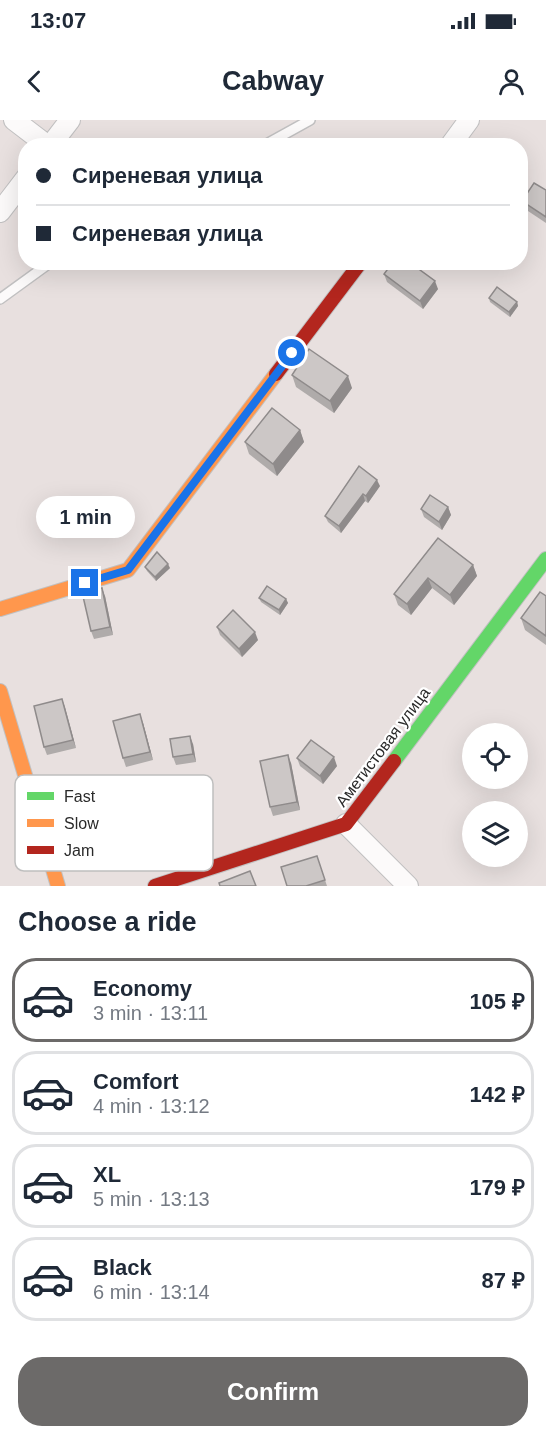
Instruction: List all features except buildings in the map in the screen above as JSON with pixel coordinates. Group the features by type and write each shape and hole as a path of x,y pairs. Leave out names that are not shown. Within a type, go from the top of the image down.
{"street":[{"path":"14,120 38,138"},
{"path":"55,138 70,120"},
{"path":"456,138 469,120"},
{"path":"0,212 18,188"},
{"path":"0,609 128,570 355,270"},
{"name":"Аметистовая улица","path":"213,867 346,824 546,560"},
{"path":"0,691 25,775"},
{"path":"346,824 408,886"},
{"path":"54,871 58,886"},
{"name":"Аметистовая улица","path":"155,886 201,871"}],"lane":[{"path":"277,138 310,120"},
{"path":"0,299 40,270"}],"traffic: fast":[{"path":"394,761 546,559"}],"traffic: slow":[{"path":"0,609 128,570 276,374"},
{"path":"0,691 25,775"},
{"path":"54,871 58,886"}],"traffic: jam":[{"path":"276,374 355,270"},
{"path":"213,867 346,824 394,761"},
{"path":"155,886 201,871"}],"route":[{"path":"85,583 128,570 292,353"}]}
